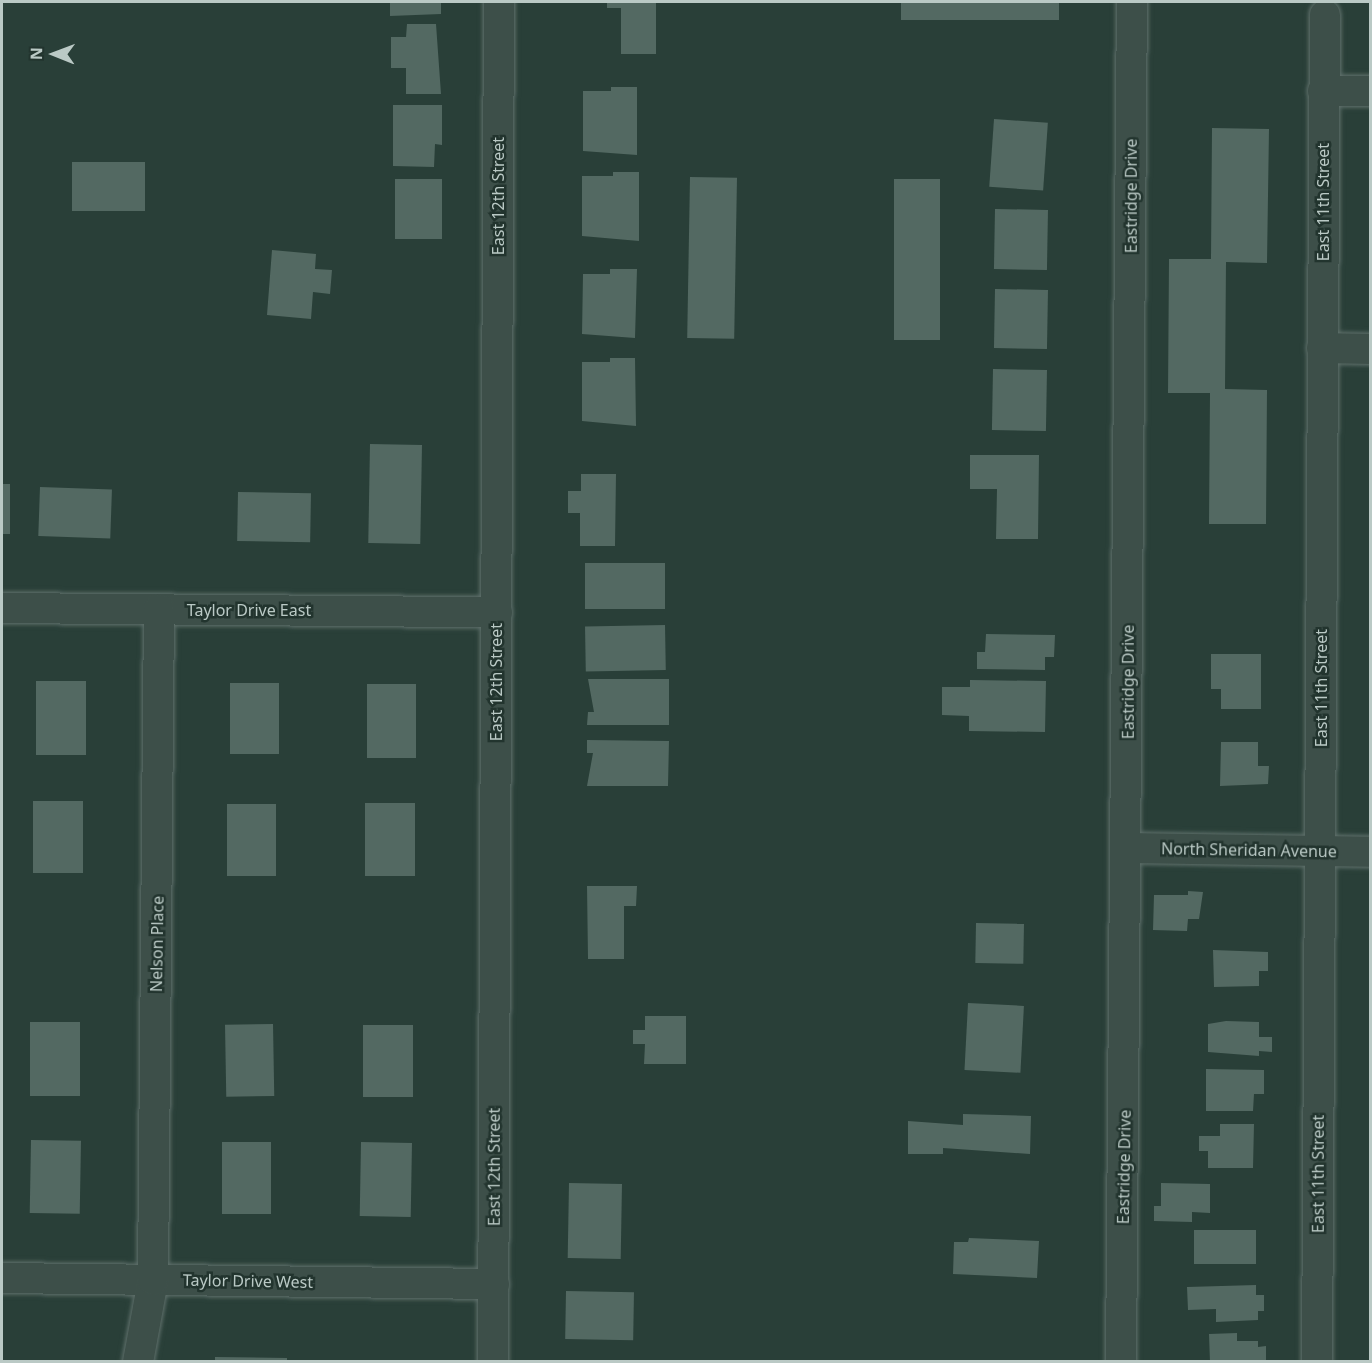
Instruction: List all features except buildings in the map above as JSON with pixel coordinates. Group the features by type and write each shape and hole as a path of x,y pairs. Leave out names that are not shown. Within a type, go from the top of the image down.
{"street":[{"name":"East 12th Street","path":"493,1362 499,2"},
{"name":"Eastridge Drive","path":"1122,1362 1132,2"},
{"name":"East 11th Street","path":"1317,1362 1325,15"},
{"path":"1323,91 1371,91"},
{"path":"1322,348 1371,349"},
{"name":"Taylor Drive East","path":"2,608 497,612"},
{"name":"Nelson Place","path":"138,1362 153,1280 159,609"},
{"name":"North Sheridan Avenue","path":"1127,848 1371,852"},
{"name":"Taylor Drive West","path":"2,1278 494,1284"}]}
